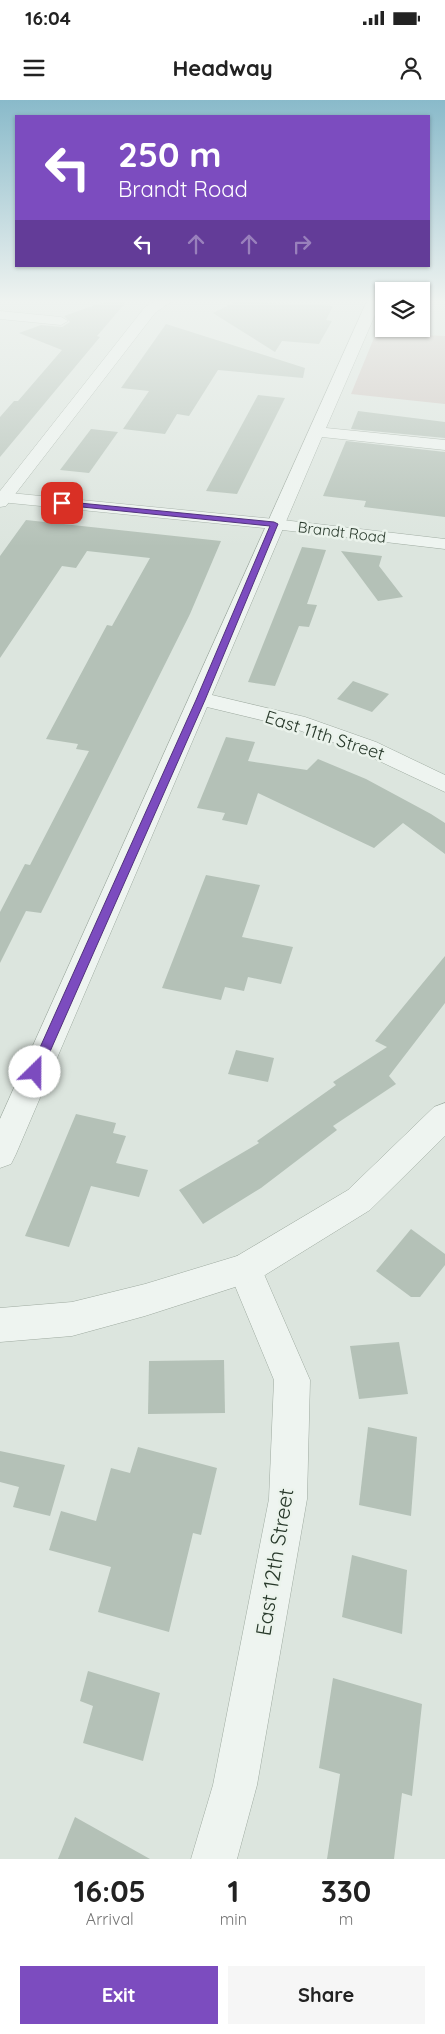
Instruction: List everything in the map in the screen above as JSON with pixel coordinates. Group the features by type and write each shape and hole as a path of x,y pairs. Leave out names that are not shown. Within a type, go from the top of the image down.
{"street":[{"path":"1,498 92,383"},
{"path":"0,1154 200,700 274,524 338,383"},
{"path":"317,432 445,445"},
{"name":"Brandt Road","path":"1,498 274,524 445,544"},
{"name":"East 11th Street","path":"200,700 297,722 368,746 445,784"},
{"path":"0,1325 72,1319 145,1300 245,1269 359,1200 445,1116"},
{"name":"East 12th Street","path":"214,1859 235,1785 288,1499 292,1380 245,1269"}],"shaded area":[{"path":"355,383 445,383 445,404 351,394"}],"building":[{"path":"33,383 62,383 0,457 0,417 14,401 18,401"},
{"path":"124,383 210,383 189,416 177,414 165,434 123,429 149,391 121,388"},
{"path":"258,395 285,398 237,494 206,491"},
{"path":"358,411 445,422 445,438 351,429"},
{"path":"91,429 118,432 89,473 60,470"},
{"path":"346,441 445,452 445,517 364,507 366,501 323,496"},
{"path":"26,520 221,541 190,614 41,913 26,911 0,963 0,912 25,864 30,865 89,751 76,749 78,744 46,739 107,625 112,626 150,558 87,551 76,568 62,566 0,658 0,556"},
{"path":"302,547 326,550 307,604 317,605 309,627 299,626 275,686 248,682"},
{"path":"341,551 382,556 379,566 403,597 378,601"},
{"path":"353,681 389,694 372,712 337,699"},
{"path":"226,737 255,742 248,761 307,770 318,759 366,779 445,823 445,854 403,823 374,848 258,793 247,825 222,820 225,813 197,808"},
{"path":"206,875 260,885 242,937 293,947 281,984 248,977 244,991 225,987 221,1000 162,988"},
{"path":"445,956 445,1003 389,1076 396,1084 333,1126 337,1130 261,1188 203,1224 179,1190 259,1143 257,1141 336,1085 333,1082 387,1047 375,1041"},
{"path":"236,1050 274,1058 268,1082 228,1074"},
{"path":"76,1114 116,1123 113,1133 126,1136 116,1163 148,1170 139,1197 91,1186 69,1247 25,1236"},
{"path":"411,1229 445,1254 445,1265 420,1297 411,1297 376,1271"},
{"path":"399,1342 408,1394 359,1399 350,1346"},
{"path":"224,1360 225,1413 148,1414 149,1361"},
{"path":"368,1427 417,1437 411,1516 359,1505"},
{"path":"138,1447 217,1468 201,1535 193,1533 169,1632 98,1612 111,1567 49,1550 61,1511 96,1521 111,1468 130,1473"},
{"path":"0,1451 65,1465 50,1516 13,1507 19,1487 0,1482"},
{"path":"352,1555 407,1570 402,1634 342,1617"},
{"path":"88,1671 160,1693 143,1761 83,1743 93,1706 80,1701"},
{"path":"333,1678 422,1704 412,1796 402,1793 394,1859 327,1859 340,1774 319,1768"},
{"path":"75,1817 150,1859 58,1859"}],"route":[{"path":"35,1072 200,700 274,524 62,503"}]}
